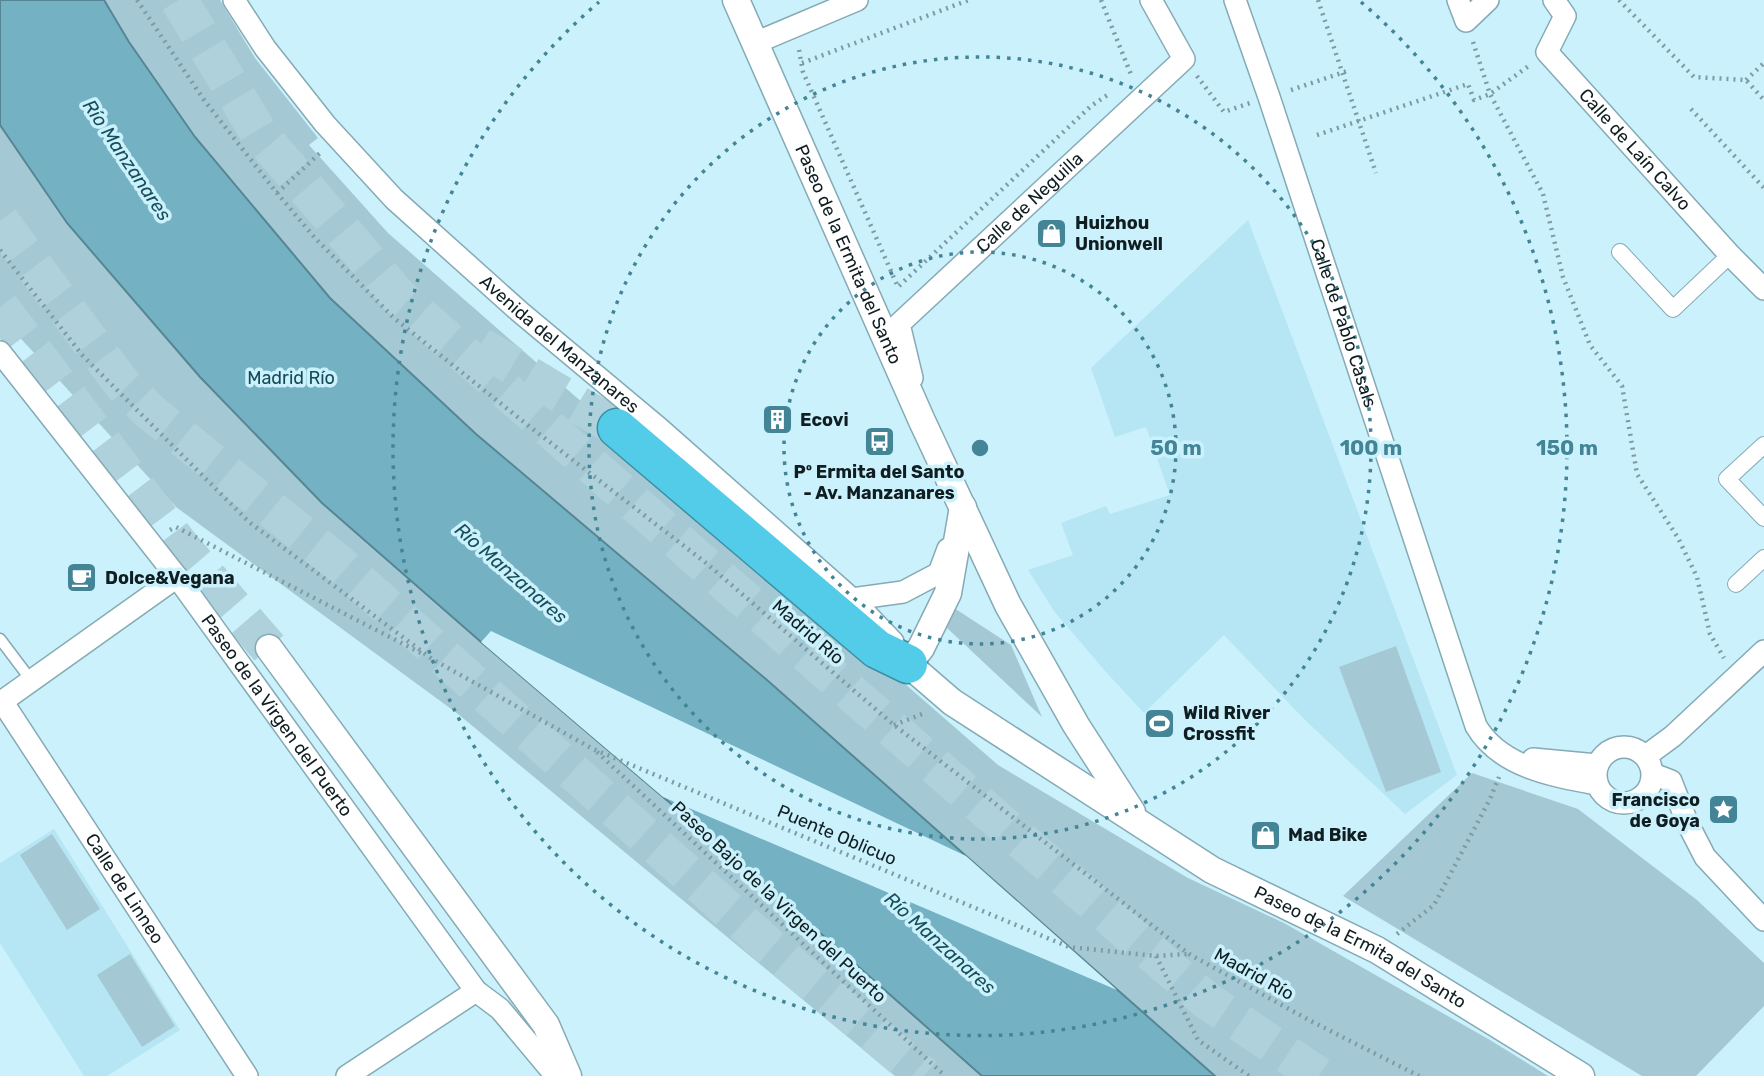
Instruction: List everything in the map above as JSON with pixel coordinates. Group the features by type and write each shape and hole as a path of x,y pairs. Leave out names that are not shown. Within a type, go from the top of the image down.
{"highway":[{"path":"617,428 877,649 908,664"}],"street":[{"name":"Avenida del Manzanares","path":"234,0 265,48 325,124 394,199 520,312 660,429 852,599 888,635 908,664"},
{"name":"Paseo de la Ermita del Santo","path":"736,0 922,421 1008,605 1076,725 1138,820"},
{"path":"755,43 857,0"},
{"path":"1151,0 1185,59"},
{"name":"Calle de Pablo Casals","path":"1235,0 1476,726 1485,741 1526,767 1570,779 1597,774"},
{"path":"1458,0 1466,21 1488,0"},
{"path":"1547,52 1565,16 1554,0"},
{"name":"Calle de Laín Calvo","path":"1547,52 1730,255 1762,283"},
{"name":"Calle de Neguilla","path":"922,421 899,324 1185,59"},
{"path":"1620,252 1673,309 1730,255"},
{"name":"Paseo de la Virgen del Puerto","path":"0,352 177,577 476,991 500,1009 556,1076"},
{"path":"1764,445 1727,479 1764,518"},
{"path":"852,599 903,592 939,573 963,507"},
{"path":"908,664 921,648 948,593 963,507"},
{"path":"1736,584 1764,558"},
{"path":"1,702 177,577"},
{"name":"Paseo de la Virgen del Puerto","path":"269,648 546,1026 568,1076"},
{"path":"1764,651 1673,736 1649,765 1648,791 1633,802 1625,804 1607,798 1597,774 1602,756 1619,747 1639,750 1649,765 1671,781 1686,822 1705,857 1764,920"},
{"name":"Paseo de la Ermita del Santo","path":"908,664 952,702 1212,870 1377,950 1581,1076"},
{"name":"Calle de Linneo","path":"1,702 247,1076"},
{"path":"347,1076 476,991"}],"lane":[{"path":"0,639 32,680"}],"path":[{"name":"Madrid Río","path":"136,0 204,100 277,193 315,239 394,318 706,562 894,725 1189,954 1419,1076"},
{"path":"803,63 969,0"},
{"path":"1101,0 1133,79"},
{"path":"1318,0 1376,173"},
{"path":"1619,0 1694,77 1746,80 1764,100"},
{"path":"1466,21 1490,94 1544,194 1563,277 1590,345 1622,386 1637,474 1678,538 1697,577 1710,634 1735,678"},
{"path":"790,28 803,63 803,72 898,287 1090,106 1112,92"},
{"path":"1317,135 1468,84 1474,100 1490,94 1547,52"},
{"path":"1185,59 1224,112 1245,105"},
{"path":"1746,80 1764,63"},
{"path":"1300,87 1350,70"},
{"path":"1691,109 1764,188"},
{"path":"277,193 323,150"},
{"path":"0,250 83,356 249,522 432,659"},
{"path":"146,540 176,527 432,659 593,749"},
{"name":"Puente Oblicuo","path":"593,749 1069,947 1156,956 1189,954"},
{"name":"Paseo Bajo de la Virgen del Puerto","path":"593,749 945,1076"},
{"path":"1377,950 1434,905 1490,799"},
{"path":"1156,956 1199,1040 1250,1076"}],"shaded area":[{"path":"1248,220 1457,775 1405,814 1304,719 1224,635 1144,713 1054,611 1028,570 1073,555 1061,523 1106,506 1110,514 1170,495 1146,427 1115,437 1091,368"},
{"path":"54,829 180,1030 107,1076 84,1076 0,943 0,863"}],"green space":[{"name":"Madrid Río","path":"0,0 220,0 255,58 318,138 309,145 388,233 998,765 1188,878 1284,923 1548,1076 895,1076 458,714 176,507 0,316"},
{"path":"954,608 1011,645 1042,717 947,628"},
{"path":"1396,646 1441,772 1386,792 1339,667"},
{"path":"1472,773 1578,809 1697,900 1764,963 1764,1006 1696,1076 1642,1076 1343,896"},
{"path":"52,834 100,909 67,930 20,855"},
{"path":"130,954 175,1026 142,1047 97,975"}],"water":[{"name":"Río Manzanares","path":"0,0 104,0 129,42 195,137 330,298 476,434 767,680 1215,1076 982,1076 750,871 322,503 200,377 67,223 0,125"}],"pier":[{"path":"491,631 966,856 1117,990 663,797 481,642"}],"tunnel":[{"path":"179,0 258,132 399,297 1206,1000 1319,1076"},
{"path":"0,221 123,385 149,411 337,562 770,947 924,1076"},
{"path":"0,307 179,544 269,648"},
{"path":"480,346 617,428"}],"place":[{"name":"Huizhou Unionwell","path":"1052,233"},
{"name":"Ecovi","path":"777,420"},
{"name":"Pº Ermita del Santo - Av. Manzanares","path":"879,442"},
{"name":"Dolce&Vegana","path":"82,578"},
{"name":"Wild River Crossfit","path":"1160,723"},
{"name":"Francisco de Goya","path":"1723,810"},
{"name":"Mad Bike","path":"1265,835"}]}
